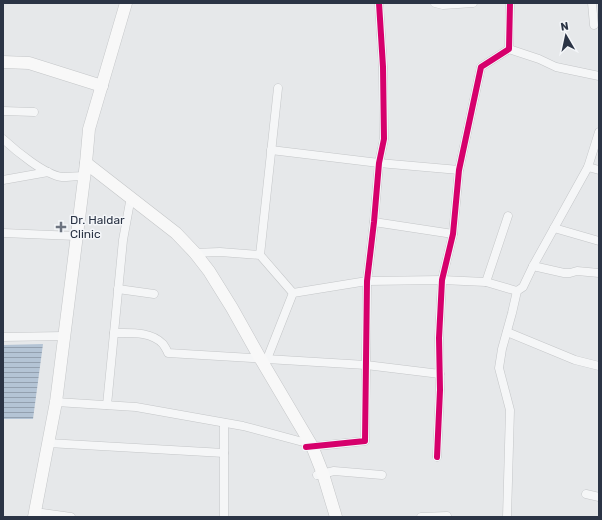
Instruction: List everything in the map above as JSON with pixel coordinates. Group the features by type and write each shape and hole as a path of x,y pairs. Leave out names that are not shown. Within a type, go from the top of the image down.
{"street":[{"path":"71,517 35,515 56,402 89,129 126,3"},
{"path":"56,402 136,407 244,426 307,445 365,441 367,280 379,163 384,140 383,67 379,3"},
{"path":"436,3 443,5 473,3"},
{"path":"509,49 510,3"},
{"path":"592,3 594,25"},
{"path":"509,49 539,59 556,67 599,76"},
{"path":"437,457 440,390 439,338 442,280 454,234 459,170 481,67 509,49"},
{"path":"3,62 29,63 102,86"},
{"path":"278,88 260,254 293,293"},
{"path":"3,111 34,112"},
{"path":"507,517 510,410 498,368 502,349 517,292 523,287 533,266 588,167 599,132"},
{"path":"3,138 20,154 37,166 61,177 85,169"},
{"path":"271,150 379,163 459,170"},
{"path":"588,167 599,170"},
{"path":"85,169 130,202 192,253 220,252 260,254"},
{"path":"85,169 176,233 192,253 260,358 307,445 336,517"},
{"path":"3,180 48,172"},
{"path":"107,405 123,240 130,202"},
{"path":"486,282 508,216"},
{"path":"374,222 454,234"},
{"path":"554,228 599,241"},
{"path":"3,233 76,236"},
{"path":"533,266 564,273 577,271 599,273"},
{"path":"293,293 367,280 442,280 486,282 517,292"},
{"path":"118,289 154,294"},
{"path":"260,358 293,293"},
{"path":"507,332 575,360 599,366"},
{"path":"114,333 131,333 148,336 163,344 168,353 366,365 440,374"},
{"path":"3,337 64,336"},
{"path":"224,423 224,517"},
{"path":"48,443 224,453"},
{"path":"320,475 334,472 382,475"},
{"path":"320,475 329,517"},
{"path":"586,494 599,497"},
{"path":"421,517 447,516"}],"water":[{"path":"43,344 33,419 3,419 3,345"}],"cycle path":[{"path":"306,447 365,441 367,281 379,163 384,139 383,67 379,3"},
{"path":"437,457 440,390 439,338 442,280 453,234 459,170 481,67 509,49 510,3"}],"place":[{"name":"Dr. Haldar Clinic","path":"61,227"}]}
